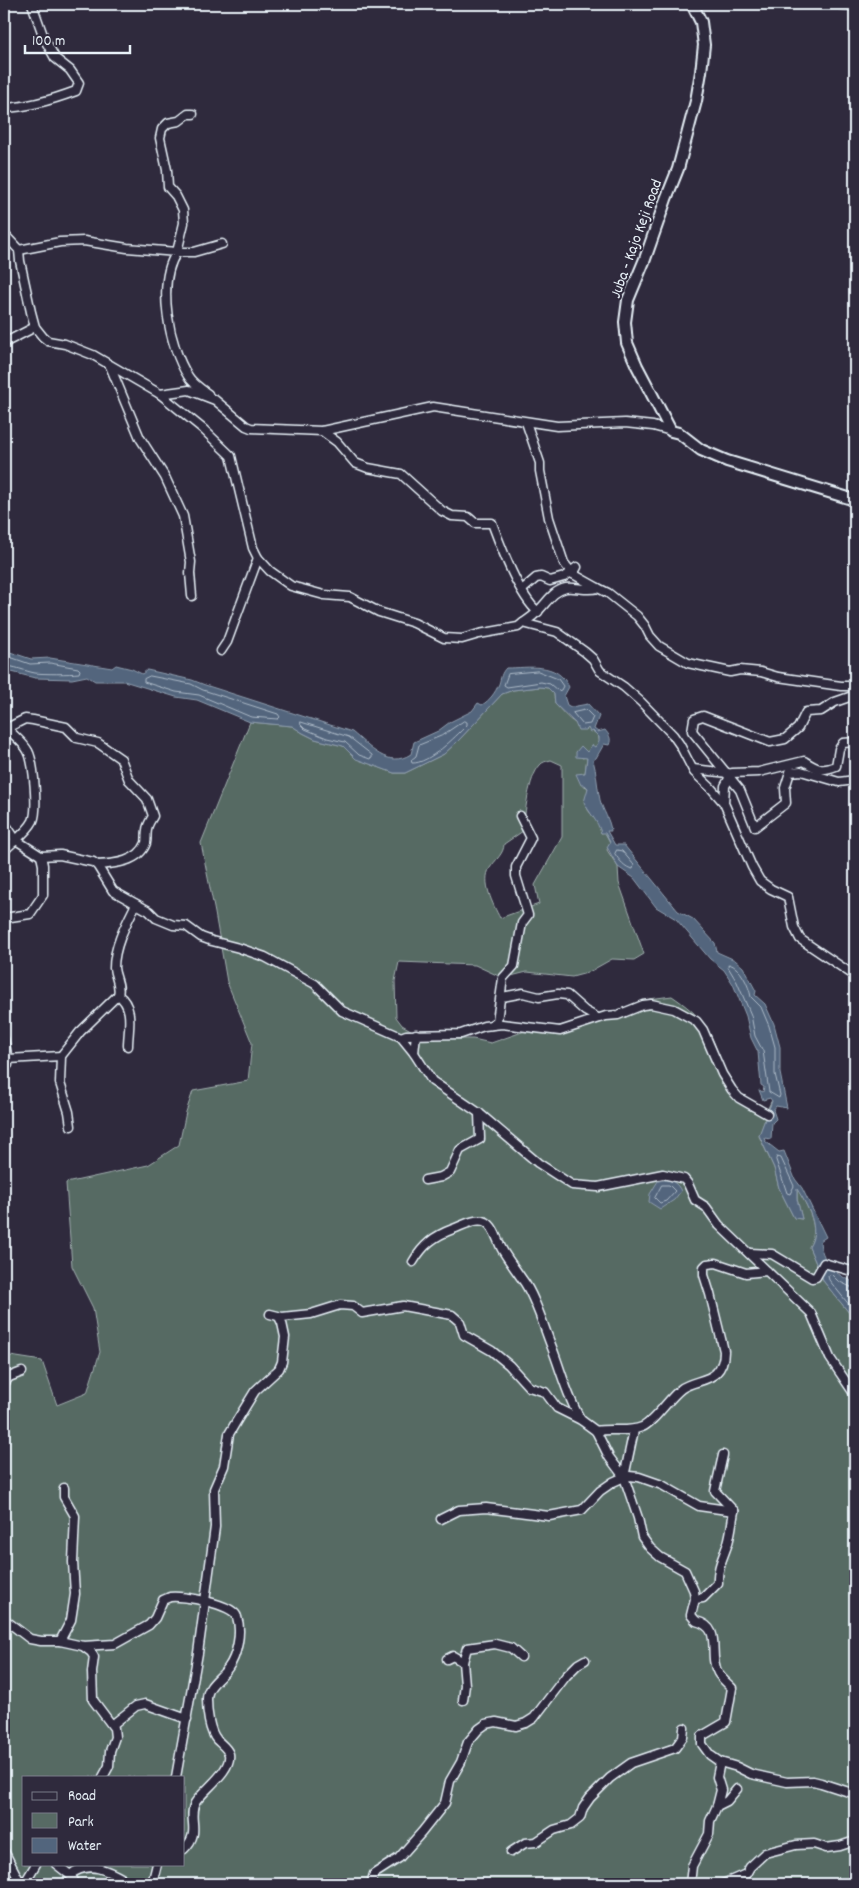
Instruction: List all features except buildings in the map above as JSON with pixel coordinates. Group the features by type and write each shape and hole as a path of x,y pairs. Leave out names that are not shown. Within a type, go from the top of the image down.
{"main road":[{"name":"Juba - Kajo Keji Road","path":"671,431 636,366 627,343 625,322 628,300 678,169 696,101 702,72 704,46 701,22 692,4"},
{"path":"671,431 679,433 701,450 727,461 855,500"}],"street":[{"path":"4,108 40,103 76,91 78,87 79,83 70,70 55,58 44,38 32,4"},
{"path":"832,4 855,6"},
{"path":"193,114 188,114 179,121 168,123 162,129 160,138 167,170 168,187 176,196 183,210 184,223 166,284 166,305 171,332 188,377 246,426 251,428 322,431 433,407 557,426 625,423 653,426 671,431"},
{"path":"4,234 19,250 27,296 35,327 48,341 65,344 93,355 160,394 203,429 231,456 253,548 258,558 275,575 291,586 324,595 350,597 387,615 414,622 444,638 462,639 479,634 518,628 538,612 553,593 565,588 580,587 593,590 598,588"},
{"path":"19,250 60,242 84,241 127,248 194,252 222,244"},
{"path":"4,343 35,327"},
{"path":"110,366 140,438 165,476 182,516 191,562 192,596"},
{"path":"160,394 189,390 215,400"},
{"path":"526,422 540,463 549,518 564,563 573,574 608,592 637,616 659,646 688,662 706,668 717,668 730,672 740,670 760,672 778,677 841,686 855,686"},
{"path":"322,431 337,442 355,463 368,468 401,474 442,512 452,516 468,517 475,523 492,524 503,553 522,590 538,612"},
{"path":"221,651 227,642 258,558"},
{"path":"522,590 536,578 542,577 550,581 564,577 577,567 573,574"},
{"path":"524,622 557,632 585,652 594,659 600,671 624,687 673,735 694,772 724,803 760,881 788,897 794,928 800,939 855,976"},
{"path":"855,695 835,702 821,711 806,712 798,728 785,739 770,742 703,716 694,719 692,731 740,790 755,826 774,810 786,803 785,788 790,772 801,771 840,782 855,780"},
{"path":"4,851 34,819 36,793 28,751 5,728 25,719 66,727 77,738 98,743 121,759 129,780 148,799 153,816 147,828 146,842 140,852 132,858 117,864 98,865"},
{"path":"693,769 732,773 760,772 804,761 815,768 825,770 836,766 839,749 843,743 855,742"},
{"path":"724,803 725,786 732,773"},
{"path":"491,1025 497,1021 504,978 514,966 522,923 528,915 516,876 516,867 531,838 520,816"},
{"path":"4,826 8,828 16,840 41,856 66,856 93,862 98,865 113,891 149,911 156,918 173,925 186,926 202,937 265,958 315,984 342,1011 401,1037 432,1081 479,1113 538,1163 572,1185 598,1187 664,1174 680,1177 688,1184 694,1200 706,1207 718,1225 749,1252 811,1313 830,1358 855,1396"},
{"path":"4,918 30,914 43,895 43,864 41,856"},
{"path":"71,1126 69,1112 60,1083 61,1056 80,1032 118,996 120,988 114,968 116,951 122,933 136,904"},
{"path":"502,997 523,993 539,997 558,994 567,995 585,1011 596,1017"},
{"path":"118,996 123,999 130,1018 128,1046"},
{"path":"401,1037 416,1034 461,1034 484,1026 502,1024 560,1031 606,1016 618,1015 643,1004 650,1004 674,1010 688,1016 699,1024 722,1074 736,1094 767,1114"},
{"path":"414,1053 416,1034"},
{"path":"4,1039 8,1059 61,1056"},
{"path":"425,1180 441,1177 450,1172 460,1150 480,1139 479,1113"},
{"path":"413,1262 428,1241 444,1233 480,1220 490,1226 504,1253 516,1272 523,1279 532,1298 552,1347 566,1390 581,1420"},
{"path":"749,1252 772,1254 812,1278 816,1277 824,1263 855,1272"},
{"path":"596,1432 605,1429 621,1432 645,1426 681,1388 714,1375 722,1364 724,1351 704,1276 704,1267 707,1264 716,1263 746,1273 767,1271"},
{"path":"279,1318 311,1314 340,1305 353,1306 362,1313 403,1306 452,1315 460,1322 464,1335 498,1356 529,1387 546,1392 557,1408 581,1420 596,1432 608,1457 624,1477 642,1536 650,1548 660,1557 685,1571 692,1585 695,1599 691,1615 696,1621 705,1623 710,1629 718,1673 732,1688 726,1722 711,1730 702,1739 702,1744 710,1755 720,1762 751,1774 787,1782 821,1782 855,1794"},
{"path":"176,1776 206,1601 215,1527 214,1489 224,1466 229,1434 255,1391 278,1369 282,1362 285,1337 282,1322 275,1314 270,1314"},
{"path":"4,1384 9,1377 22,1372"},
{"path":"624,1477 634,1430"},
{"path":"723,1455 715,1491 734,1511"},
{"path":"441,1519 460,1510 486,1508 549,1516 582,1510 600,1492 624,1477 639,1477 662,1485 699,1506 734,1511"},
{"path":"60,1641 71,1620 75,1594 73,1562 75,1516 64,1497 64,1488"},
{"path":"695,1599 703,1598 718,1583 720,1560 728,1542 734,1511"},
{"path":"4,1620 30,1639 60,1641 82,1646 115,1644 143,1629 155,1618 163,1600 171,1597 206,1601 229,1608 238,1617 238,1636 234,1657 228,1669 216,1680 209,1690 207,1698 211,1727 216,1739 228,1752 229,1760 226,1768 195,1804 193,1814 194,1829 190,1844 185,1849"},
{"path":"463,1700 465,1685 463,1662 467,1648 495,1644 511,1648 521,1657"},
{"path":"82,1646 91,1652 94,1658 92,1700 112,1725 114,1737 107,1775"},
{"path":"447,1660 453,1656 463,1662"},
{"path":"371,1884 374,1874 398,1858 445,1803 450,1781 461,1762 468,1742 479,1729 486,1724 496,1722 516,1726 534,1718 566,1676 585,1660"},
{"path":"112,1725 136,1706 144,1704 187,1719"},
{"path":"511,1852 525,1843 536,1842 554,1830 576,1822 590,1798 610,1778 631,1763 675,1748 683,1736 684,1728"},
{"path":"690,1884 692,1866 709,1834 710,1821 717,1806 721,1790 717,1777 720,1762"},
{"path":"717,1806 727,1801 737,1789"},
{"path":"723,1884 746,1874 757,1859 765,1853 796,1845 814,1844 826,1848 855,1841"},
{"path":"4,1851 22,1884 35,1866"},
{"path":"59,1866 70,1875 76,1884"},
{"path":"152,1884 156,1866"},
{"path":"70,1875 78,1867 96,1867 113,1873 132,1884"}],"green space":[{"path":"548,688 554,694 555,704 567,717 597,734 600,742 582,758 587,757 585,773 582,773 583,785 588,788 588,810 599,824 601,833 605,832 610,842 607,850 618,867 619,883 644,954 634,960 612,959 587,973 572,977 527,972 503,978 475,965 399,962 395,981 396,1017 402,1025 416,1033 451,1036 456,1039 473,1039 491,1043 525,1031 577,1023 634,1008 649,999 672,996 699,1018 706,1027 711,1035 730,1084 736,1092 766,1112 772,1100 759,1136 774,1168 779,1188 794,1218 802,1219 797,1199 797,1188 805,1202 814,1232 809,1247 824,1282 855,1320 855,1884 4,1884 4,1355 42,1361 57,1405 87,1393 100,1352 93,1308 72,1266 66,1183 148,1165 179,1145 186,1112 193,1091 248,1081 252,1043 227,982 201,843 250,722 292,726 315,739 343,746 357,759 394,773 405,773 444,754 502,694 513,690","holes":["551,760 562,765 562,837 535,885 539,904 500,918 487,886 490,868 501,854 504,844 523,831 528,796 536,771 541,764"]}],"water":[{"path":"4,650 31,659 50,658 112,668 116,665 142,674 147,670 192,680 352,732 373,750 387,758 395,759 411,754 414,742 438,731 450,722 472,711 478,703 482,705 490,699 506,668 533,667 557,673 569,687 564,696 567,705 571,707 588,704 599,716 594,729 598,732 605,730 610,737 609,745 604,744 593,760 600,800 611,831 607,831 615,845 624,845 678,911 693,919 715,943 717,952 735,960 743,967 756,991 755,995 765,1004 774,1024 780,1047 780,1073 787,1108 776,1106 773,1110 776,1119 772,1123 771,1139 764,1138 765,1141 779,1152 784,1151 795,1179 802,1188 826,1237 820,1241 823,1254 829,1265 844,1278 850,1280 855,1287 855,1320 824,1282 809,1247 814,1233 809,1210 797,1189 797,1199 802,1219 794,1218 779,1188 774,1168 759,1135 772,1101 770,1098 763,1100 759,1090 763,1092 764,1087 761,1085 758,1052 751,1038 746,1016 733,984 724,970 710,959 676,919 656,907 634,878 618,867 607,847 610,842 605,833 601,833 584,802 588,788 585,785 581,785 576,774 585,773 587,758 576,757 576,752 581,746 587,752 592,745 595,747 599,742 599,737 593,731 590,732 588,728 586,730 578,730 575,723 555,704 554,694 548,688 513,690 502,694 444,754 405,773 394,773 356,759 343,746 315,739 292,726 250,722 197,700 176,697 124,681 95,681 87,676 72,679 35,678 4,670"},
{"path":"658,1181 674,1182 681,1191 674,1200 660,1209 649,1202 650,1194"}]}
